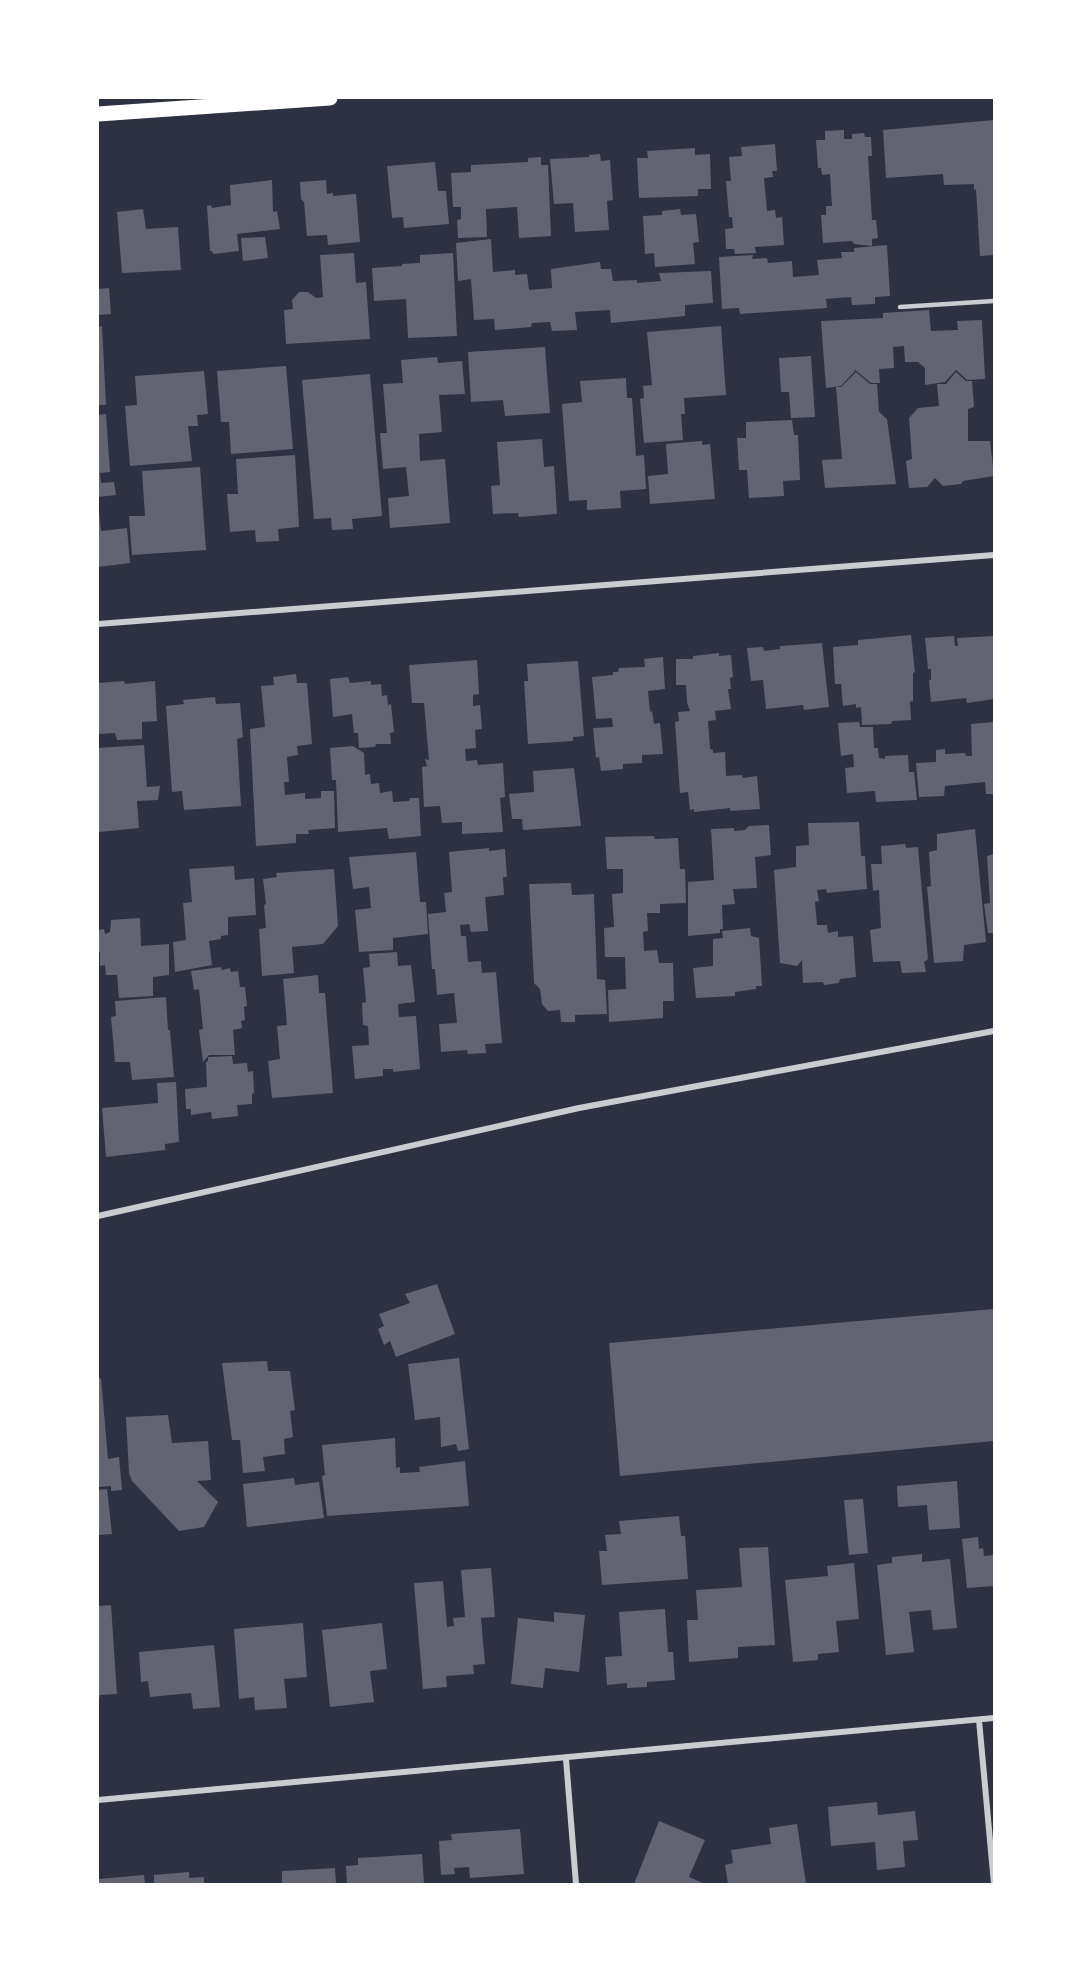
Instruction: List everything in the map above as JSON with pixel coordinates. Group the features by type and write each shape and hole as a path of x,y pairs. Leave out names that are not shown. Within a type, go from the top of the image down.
{"main road":[{"path":"98,114 330,98"}],"street":[{"path":"98,624 994,555"},
{"path":"98,1216 579,1108 994,1031"},
{"path":"98,1800 566,1759 994,1718"},
{"path":"979,1720 994,1884"},
{"path":"566,1759 576,1884"}],"lane":[{"path":"900,308 994,301"}],"building":[{"path":"994,120 994,255 980,256 974,184 944,185 943,174 886,178 883,130"},
{"path":"844,130 844,139 852,139 852,134 864,133 865,137 871,137 872,156 868,156 872,220 876,220 878,238 872,239 872,246 854,244 852,241 823,243 821,215 826,215 826,206 832,206 830,174 822,175 821,168 818,168 816,140 825,140 825,131"},
{"path":"775,144 777,171 772,171 773,177 764,178 767,211 775,210 776,218 782,217 784,245 755,247 756,253 735,254 734,249 726,249 725,229 733,228 732,217 729,217 726,181 731,181 729,157 742,156 741,147"},
{"path":"695,148 695,155 710,154 711,189 698,189 698,196 639,198 637,158 648,158 647,151"},
{"path":"600,154 601,161 610,160 613,200 607,201 609,230 575,232 573,203 554,204 550,159 589,157 589,155"},
{"path":"541,157 541,165 548,165 551,236 519,238 517,207 486,209 487,237 458,238 457,220 461,219 461,207 453,207 451,173 471,172 471,165 528,162 528,158"},
{"path":"435,162 438,191 446,191 449,224 404,228 403,217 392,218 387,166"},
{"path":"272,180 273,212 277,211 280,229 237,234 239,251 213,254 210,251 207,206 211,205 212,208 231,205 230,185"},
{"path":"326,180 327,194 333,193 333,196 356,194 360,242 328,245 327,235 307,236 300,182"},
{"path":"143,209 146,229 178,227 181,270 122,273 117,212"},
{"path":"680,209 681,215 696,214 699,242 693,243 695,264 655,267 654,253 645,254 643,216 662,215 662,211"},
{"path":"265,237 268,258 243,261 241,238"},
{"path":"491,239 493,272 515,270 515,275 527,274 529,290 552,288 551,269 600,262 601,269 611,269 613,281 637,280 637,283 661,281 659,273 711,271 713,303 685,305 685,316 611,323 610,310 575,312 577,330 552,331 550,322 532,323 531,327 495,330 494,319 474,320 471,279 458,281 456,243"},
{"path":"887,245 890,296 875,297 875,304 852,305 851,297 826,299 827,308 740,314 739,308 722,309 719,257 753,255 752,259 767,258 768,263 792,261 793,277 819,275 817,260 842,258 841,252 854,252 854,248"},
{"path":"354,253 356,283 366,282 370,339 286,344 284,310 293,309 292,300 299,292 308,292 316,298 323,297 320,255"},
{"path":"453,253 457,336 408,338 406,299 374,301 372,268 420,263 420,255"},
{"path":"109,288 111,314 98,315 98,289"},
{"path":"929,310 931,331 958,330 957,321 982,320 985,379 967,380 956,370 945,382 925,385 925,368 918,362 905,362 904,346 893,347 894,368 879,369 880,383 871,383 854,369 855,371 841,386 826,388 821,321 883,318 883,313"},
{"path":"102,326 106,405 98,405 98,327"},
{"path":"721,326 726,395 684,398 685,414 681,414 683,440 644,443 640,399 644,398 643,386 652,385 647,332"},
{"path":"545,347 550,413 505,416 503,400 471,402 468,352"},
{"path":"811,356 815,417 791,418 789,392 781,392 779,358"},
{"path":"437,357 438,363 462,361 465,394 439,395 442,432 419,434 420,461 445,459 450,523 390,528 388,498 409,496 406,467 383,469 380,433 387,433 383,384 403,383 401,360"},
{"path":"286,366 293,449 231,454 229,422 221,422 217,371"},
{"path":"204,371 208,414 197,415 198,426 188,426 192,461 130,466 125,406 137,405 135,376"},
{"path":"856,372 870,384 877,384 879,412 887,419 896,484 825,488 822,460 842,459 836,387 841,387"},
{"path":"956,372 966,381 972,381 974,407 968,409 968,441 990,441 994,476 943,486 935,478 927,487 909,488 906,461 912,459 909,418 918,408 939,406 937,384 946,384"},
{"path":"370,374 382,516 352,519 353,529 332,530 331,518 314,519 302,380"},
{"path":"626,378 627,398 632,398 636,456 644,455 646,489 620,491 621,508 587,510 587,500 569,501 562,404 582,402 580,381"},
{"path":"106,414 110,472 100,473 101,483 114,482 116,495 98,497 98,415"},
{"path":"792,420 794,435 798,435 800,480 783,481 784,496 749,498 747,470 739,470 737,438 746,438 746,422"},
{"path":"542,439 544,467 554,466 557,514 519,517 518,513 493,514 491,486 500,485 497,442"},
{"path":"702,441 702,445 710,444 715,499 650,504 648,476 668,474 666,444"},
{"path":"295,455 299,527 278,529 279,541 256,542 255,530 230,532 227,494 238,494 236,459"},
{"path":"200,467 206,550 132,555 129,516 145,516 142,471"},
{"path":"98,512 101,531 127,528 130,563 98,567"},
{"path":"911,635 915,672 913,673 913,701 910,702 911,720 892,721 891,724 862,725 861,707 856,708 856,704 843,706 841,684 835,684 833,647 858,645 858,640"},
{"path":"954,636 955,646 958,646 957,638 994,636 994,699 967,703 966,698 931,702 929,680 931,680 931,669 928,669 925,638"},
{"path":"822,643 829,707 804,710 803,705 766,709 763,680 751,681 747,648 763,647 764,651 780,649 780,646"},
{"path":"719,653 719,656 731,655 733,677 730,678 731,689 728,689 731,709 715,711 716,720 708,721 710,749 713,753 725,752 726,776 742,775 743,778 757,776 760,809 730,811 730,808 694,812 694,809 690,810 688,792 680,793 675,722 679,721 678,712 690,711 686,685 676,685 676,659 693,659 693,656"},
{"path":"663,657 665,689 648,691 654,724 660,723 663,754 642,755 642,763 623,764 623,769 601,771 599,757 596,758 593,728 613,727 612,718 596,719 592,677 613,675 613,672 618,672 619,668 645,667 644,659"},
{"path":"477,660 479,694 473,695 473,706 480,705 482,729 475,730 476,748 465,749 466,761 477,760 478,765 503,763 505,797 500,798 503,832 462,834 462,822 442,823 440,806 424,807 422,767 427,766 425,759 429,760 424,703 412,703 409,665"},
{"path":"578,661 584,736 573,737 573,741 528,744 524,681 528,681 527,664"},
{"path":"296,674 297,683 307,683 312,744 297,746 298,755 287,757 289,782 284,782 285,795 305,793 305,799 321,798 321,791 334,791 335,828 308,830 309,834 296,834 296,843 256,846 250,729 265,727 261,686 274,685 273,677"},
{"path":"348,677 350,683 371,681 371,685 381,684 382,696 387,695 388,705 391,704 394,732 390,733 391,744 376,744 375,747 359,748 358,733 354,733 352,714 333,717 330,679"},
{"path":"124,681 125,684 155,681 157,721 142,722 142,739 117,740 115,733 98,734 98,683"},
{"path":"215,697 216,704 240,703 243,737 237,739 241,806 184,810 182,791 172,792 166,706 184,704 183,700"},
{"path":"859,722 860,727 873,727 874,748 878,748 879,758 908,755 909,772 914,772 917,800 876,802 875,791 847,793 845,768 854,767 853,754 841,756 838,723"},
{"path":"994,722 994,794 986,794 985,782 945,786 944,796 919,797 916,763 936,762 936,750 945,749 945,754 965,753 966,756 972,756 971,724"},
{"path":"144,745 147,787 160,786 158,800 137,801 139,828 99,832 98,748"},
{"path":"353,746 364,753 365,775 370,774 371,784 379,783 380,793 392,791 393,802 419,798 421,836 389,839 387,828 338,832 336,780 332,780 330,748"},
{"path":"574,768 581,826 523,830 522,819 512,819 509,794 534,792 533,771"},
{"path":"859,822 861,856 865,856 867,889 827,893 826,889 817,890 819,901 815,902 817,925 827,925 828,933 838,931 838,937 853,936 856,977 840,979 839,983 824,985 823,982 803,983 802,960 797,966 780,963 774,870 796,867 796,846 809,845 808,823"},
{"path":"769,825 771,855 755,857 757,888 733,889 735,904 722,905 723,929 720,929 720,933 688,936 688,882 714,880 711,829 734,828 734,831 745,830 749,826"},
{"path":"975,829 986,942 964,945 963,961 934,963 927,887 931,886 929,852 937,850 937,834"},
{"path":"654,836 655,839 678,838 680,869 685,869 686,903 660,904 660,913 647,913 648,931 643,932 644,951 657,950 659,963 673,963 674,1001 663,1001 663,1018 609,1022 608,990 626,989 625,957 605,957 604,928 614,927 612,894 623,893 623,869 607,869 605,837"},
{"path":"905,844 906,848 918,847 928,959 924,962 926,972 902,973 900,961 873,962 870,930 881,928 879,890 873,891 871,864 882,864 881,846"},
{"path":"489,848 489,851 505,849 507,877 503,877 504,895 485,897 488,931 471,932 469,924 460,925 461,936 466,936 468,962 481,961 482,973 496,972 502,1043 485,1044 486,1053 468,1054 467,1050 441,1052 439,1024 457,1023 454,993 437,995 435,969 432,969 428,914 446,912 444,893 452,892 449,852"},
{"path":"416,852 420,902 426,902 428,934 393,938 393,950 359,952 355,910 371,908 369,887 353,889 349,857"},
{"path":"994,854 994,933 988,933 984,904 990,903 987,856"},
{"path":"234,866 235,880 254,878 256,915 228,917 228,935 209,941 212,965 175,972 173,942 186,940 183,903 192,902 189,869"},
{"path":"334,869 338,926 323,944 292,947 294,973 262,976 259,929 266,928 263,879 277,877 276,873"},
{"path":"571,883 572,895 594,894 597,979 605,980 607,1014 575,1015 575,1022 561,1022 560,1010 548,1011 542,1004 540,989 534,983 529,884"},
{"path":"140,918 141,946 169,944 169,975 153,977 153,996 119,998 117,975 106,975 105,965 100,966 98,930 104,929 105,934 110,932 111,920"},
{"path":"750,928 751,936 759,938 762,986 735,992 735,996 696,998 693,968 713,966 713,939 723,938 722,931"},
{"path":"397,952 398,966 411,965 415,1002 398,1004 399,1017 416,1016 420,1069 393,1072 393,1069 383,1069 383,1076 355,1079 352,1046 369,1045 368,1026 363,1025 362,1003 366,1002 363,968 370,967 369,954"},
{"path":"221,967 222,970 230,968 231,972 238,971 240,987 245,987 247,1006 244,1007 245,1020 241,1021 242,1028 233,1030 235,1055 209,1055 203,1062 199,1030 203,1029 199,989 194,990 191,971"},
{"path":"318,975 319,993 325,993 333,1093 272,1098 268,1061 280,1059 277,1026 287,1025 283,979"},
{"path":"166,997 174,1077 132,1080 130,1062 115,1062 111,1017 116,1016 115,1001"},
{"path":"232,1056 233,1064 247,1063 248,1072 253,1071 252,1104 237,1105 238,1116 212,1119 211,1112 191,1115 191,1109 186,1109 185,1089 207,1087 206,1062 208,1057"},
{"path":"176,1082 179,1142 165,1144 165,1150 106,1157 102,1108 158,1103 157,1083"},
{"path":"437,1284 455,1334 396,1357 390,1341 384,1345 378,1329 384,1326 379,1314 410,1303 405,1294"},
{"path":"994,1309 994,1441 620,1476 609,1343"},
{"path":"459,1358 469,1449 458,1451 456,1444 441,1447 440,1417 415,1420 408,1364"},
{"path":"267,1361 268,1371 290,1371 295,1410 290,1411 293,1437 284,1439 285,1454 263,1457 265,1471 243,1473 240,1440 232,1440 222,1363"},
{"path":"101,1378 108,1459 119,1457 122,1490 111,1491 111,1486 98,1487 98,1379"},
{"path":"168,1415 172,1443 208,1441 211,1480 197,1481 218,1502 204,1527 179,1531 132,1481 129,1473 126,1417"},
{"path":"395,1438 396,1468 400,1467 400,1473 420,1472 419,1467 465,1461 469,1506 327,1516 322,1476 325,1475 322,1445"},
{"path":"294,1478 295,1485 319,1482 324,1518 247,1527 243,1484"},
{"path":"957,1481 960,1528 929,1530 927,1505 898,1507 897,1486"},
{"path":"107,1489 112,1534 98,1535 98,1490"},
{"path":"863,1499 868,1553 849,1555 844,1500"},
{"path":"679,1516 681,1536 685,1536 688,1579 602,1585 599,1551 607,1551 605,1535 621,1534 619,1521"},
{"path":"978,1537 979,1549 983,1548 984,1556 994,1555 994,1586 967,1588 962,1539"},
{"path":"768,1547 775,1645 738,1647 738,1658 689,1662 687,1620 698,1620 696,1590 742,1587 739,1548"},
{"path":"922,1554 922,1562 950,1559 957,1628 933,1630 931,1610 909,1612 914,1652 886,1655 877,1565 892,1563 892,1557"},
{"path":"854,1563 859,1619 836,1621 839,1652 818,1654 818,1660 793,1662 785,1580 828,1576 827,1566"},
{"path":"491,1568 495,1617 481,1618 485,1664 473,1665 474,1674 446,1676 447,1687 423,1689 414,1583 443,1581 447,1627 454,1626 453,1618 465,1617 461,1570"},
{"path":"111,1605 117,1694 100,1695 98,1702 98,1606"},
{"path":"665,1609 668,1652 673,1652 675,1680 647,1682 647,1687 627,1688 627,1683 607,1685 605,1657 622,1656 619,1612"},
{"path":"554,1612 585,1615 579,1672 545,1668 543,1688 511,1684 518,1618 554,1622"},
{"path":"303,1623 307,1677 284,1679 287,1708 255,1710 254,1697 239,1699 234,1629"},
{"path":"382,1623 387,1669 370,1671 374,1702 330,1707 322,1630"},
{"path":"214,1645 220,1707 193,1709 191,1693 150,1697 148,1681 141,1682 139,1652"},
{"path":"877,1802 878,1815 915,1811 918,1840 903,1841 905,1867 877,1870 875,1842 831,1846 828,1807"},
{"path":"659,1821 705,1840 689,1877 702,1884 634,1884"},
{"path":"797,1824 806,1884 728,1884 725,1865 733,1863 731,1850 771,1844 769,1828"},
{"path":"520,1829 524,1874 470,1878 469,1867 454,1868 455,1874 441,1875 439,1841 452,1840 451,1834"},
{"path":"422,1854 424,1884 347,1884 346,1866 358,1865 358,1858"},
{"path":"335,1868 336,1884 282,1884 282,1871"},
{"path":"189,1872 189,1878 204,1877 204,1884 154,1884 154,1875"},
{"path":"144,1875 145,1884 98,1884 98,1879"}]}
